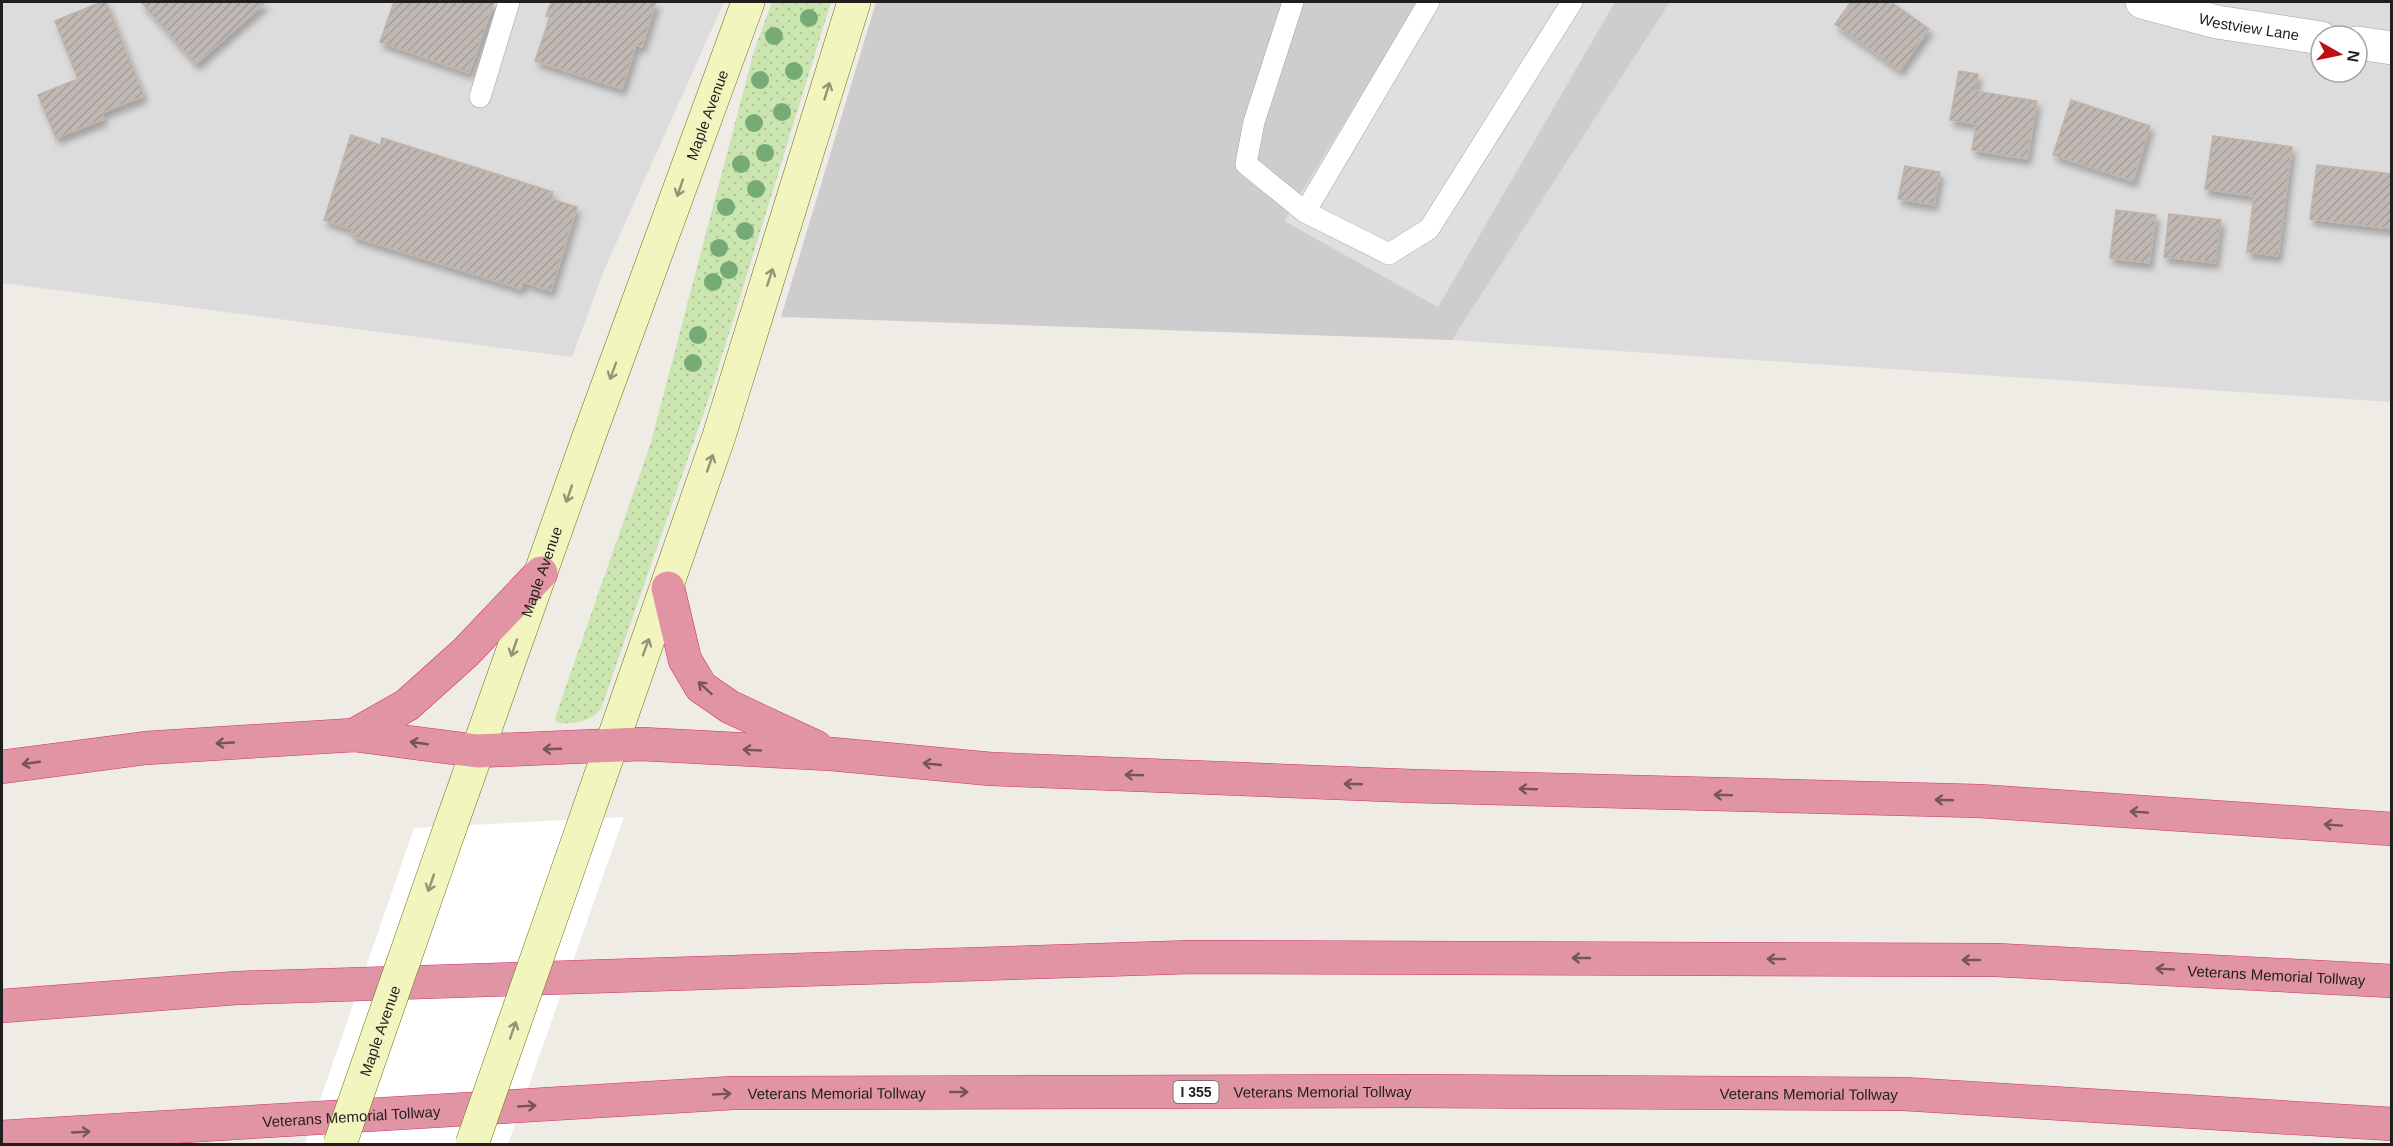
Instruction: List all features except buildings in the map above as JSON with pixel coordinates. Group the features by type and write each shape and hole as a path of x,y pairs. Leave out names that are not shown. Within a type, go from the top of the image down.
{"highway":[{"path":"354,735 407,705 466,652 541,573"},
{"path":"668,588 685,660 701,687 729,707 831,754"},
{"path":"2,767 146,748 354,735 477,751 641,744 831,754 991,769 1412,786 1979,801 2391,829"},
{"name":"Veterans Memorial Tollway","path":"2,1006 237,988 1192,957 1996,960 2391,981"},
{"name":"Veterans Memorial Tollway","path":"2,1137 745,1093 1422,1091 1904,1094 2391,1124"}],"main road":[{"name":"Maple Avenue","path":"340,1144 477,751 748,2"},
{"path":"472,1144 723,425 854,2"}],"street":[{"name":"Westview Lane","path":"2142,2 2217,22 2309,36"},
{"path":"2369,45 2391,48"}],"lane":[{"path":"480,97 509,2"},
{"path":"1293,2 1254,122 1246,164 1305,212 1389,254 1429,229 1572,2"},
{"path":"1305,212 1429,2"}],"shaded area":[{"path":"2,2 724,2 605,268 572,357 2,283"},
{"path":"876,2 1670,2 1452,340 781,317"},
{"path":"1418,2 1615,2 1438,307 1284,221"},
{"path":"1670,2 2391,2 2391,402 1452,340"}],"green space":[{"path":"772,2 831,2 710,395 602,706 589,719 557,723 555,718 651,442 754,51"}],"pier":[{"path":"624,817 508,1144 305,1144 414,828"}]}
